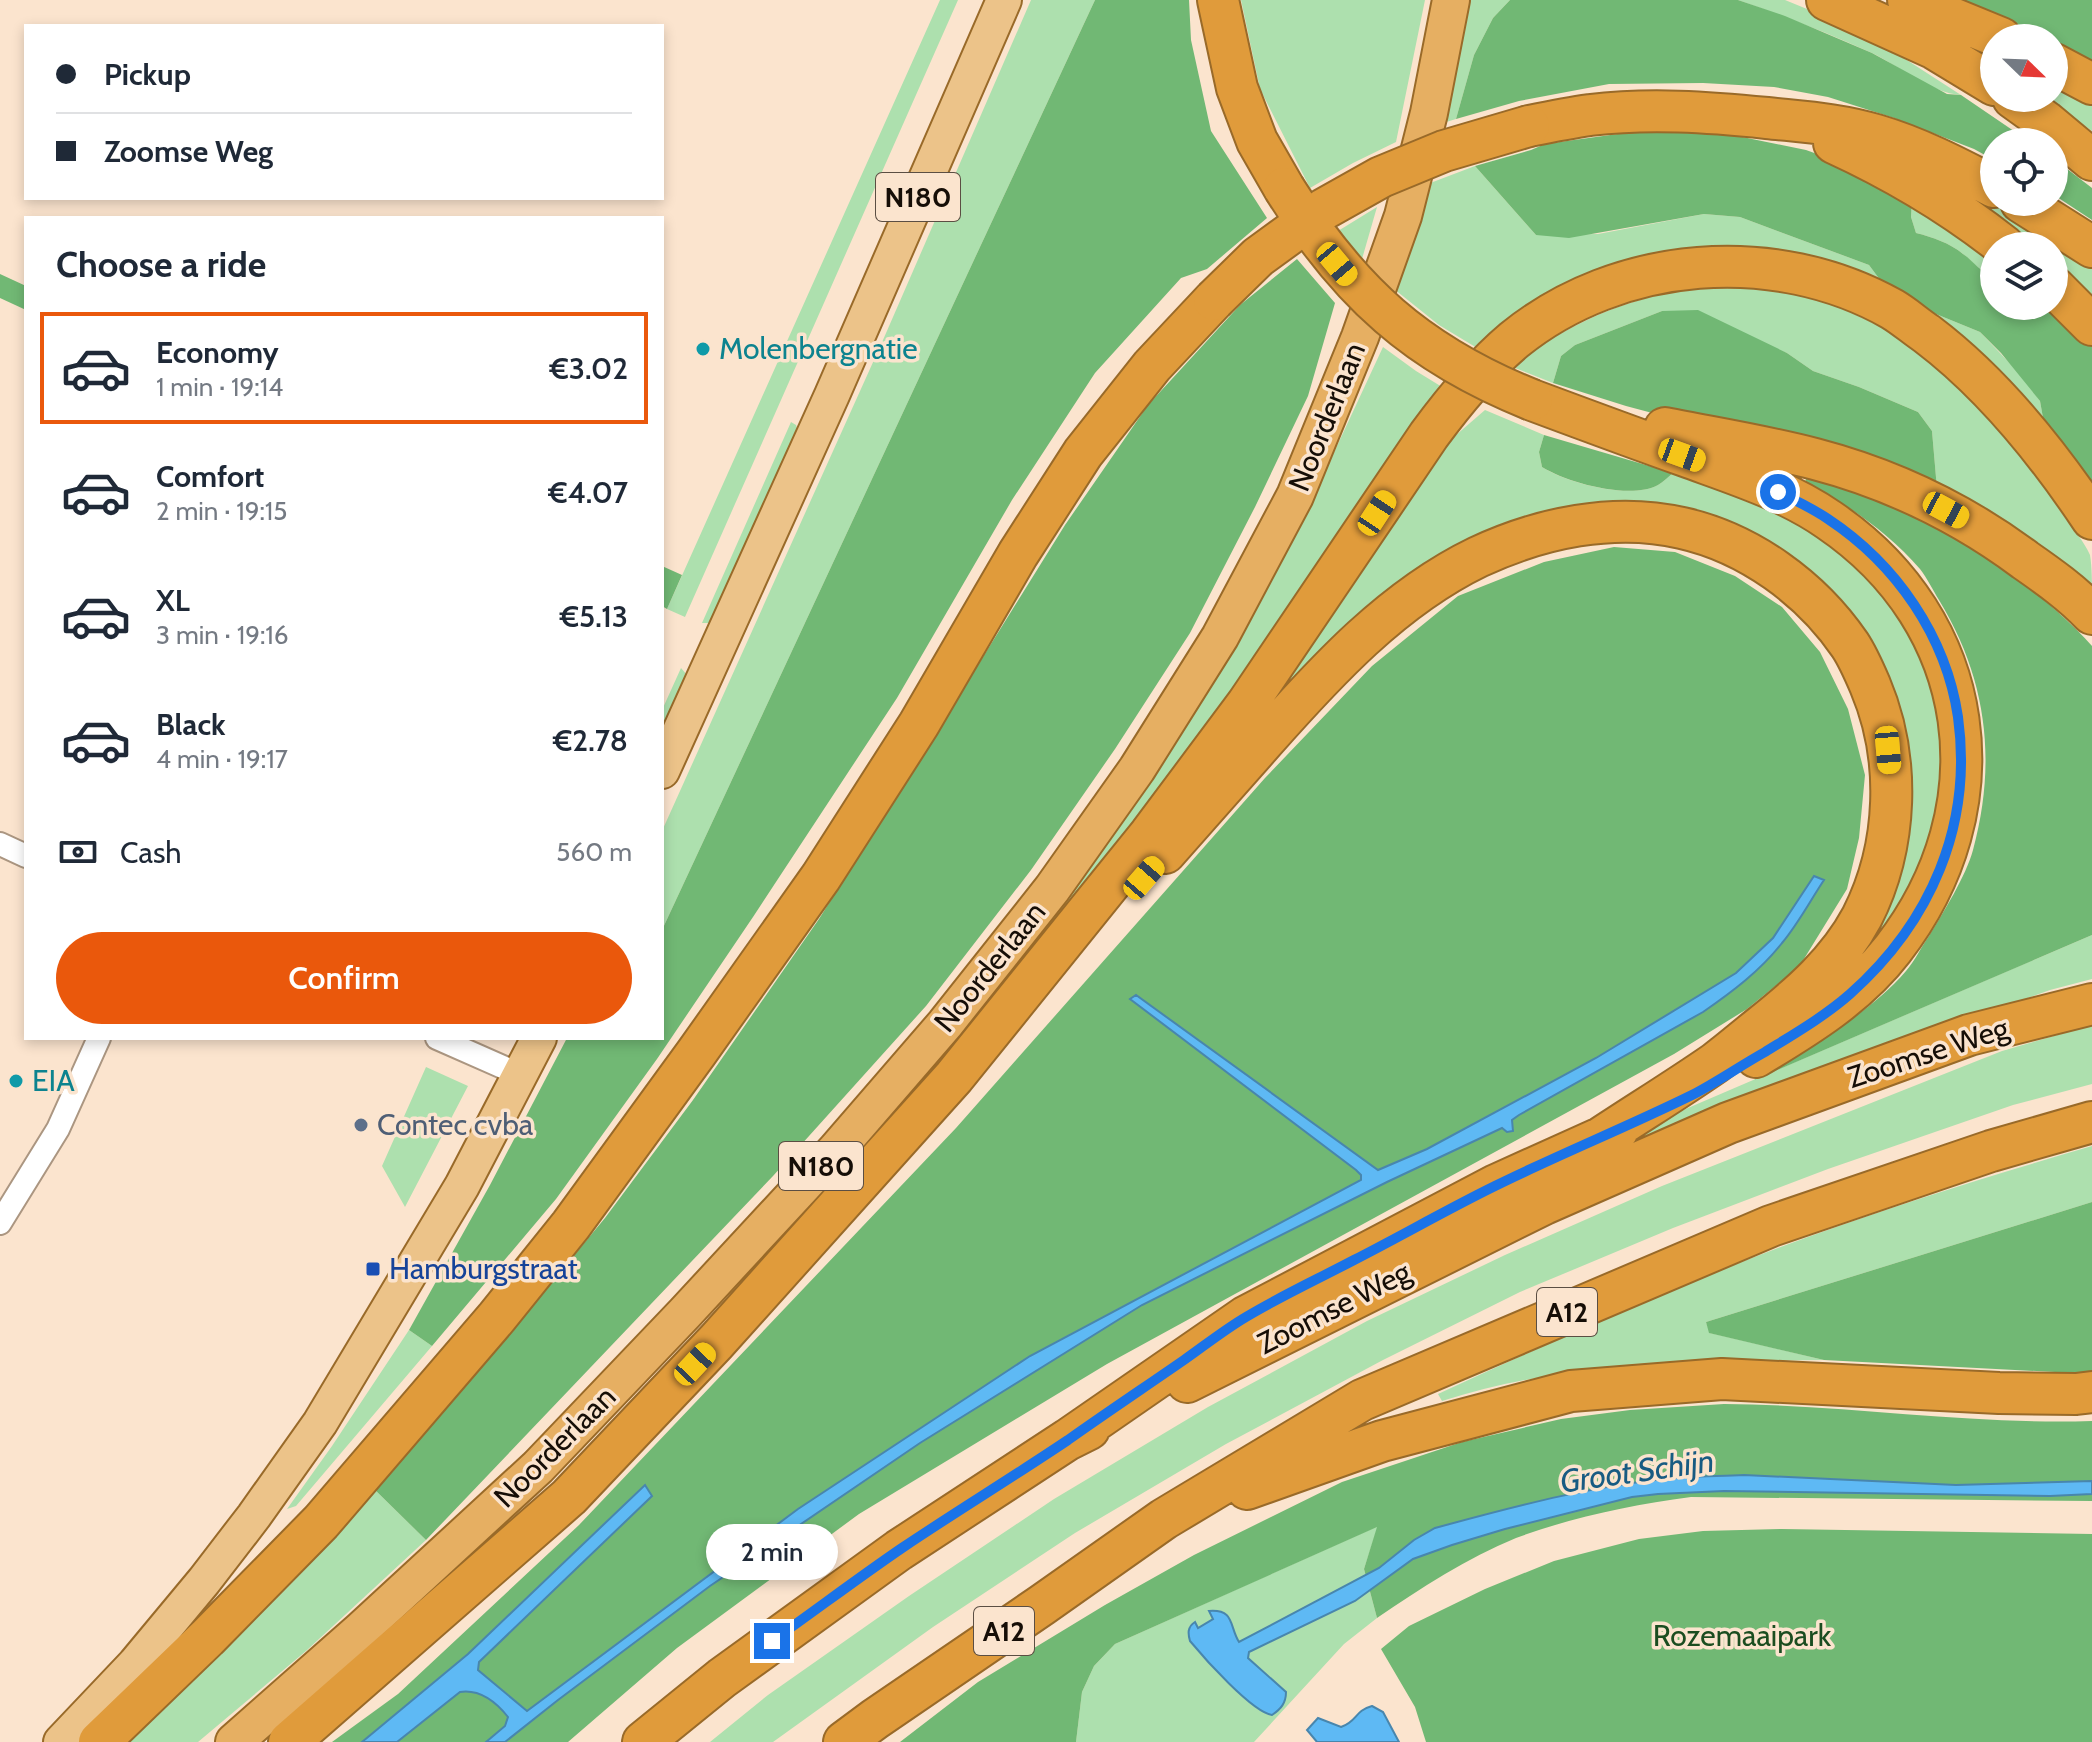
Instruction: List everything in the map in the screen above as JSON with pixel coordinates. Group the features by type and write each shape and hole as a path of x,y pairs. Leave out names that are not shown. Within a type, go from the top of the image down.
{"highway":[{"path":"1067,1440 1245,1317 1496,1185 1695,1093 1797,1032 1847,997 1893,949 1923,905 1943,865 1959,808 1962,771 1956,702 1934,638 1900,583 1854,538 1828,519 1778,492 1502,388 1446,358 1393,320 1347,277 1326,251 1257,141 1237,88 1218,0"},
{"name":"Noorderlaan","path":"234,1742 538,1467 685,1313 836,1150 945,1024 1052,889 1137,769 1220,637 1295,496 1360,337 1403,216 1429,113 1451,0"},
{"path":"1827,0 1933,48 1980,77"},
{"path":"1908,0 1980,29"},
{"path":"2068,71 2092,84"},
{"path":"99,1742 321,1522 497,1317 571,1225 821,877 919,724 1018,554 1083,453 1152,366 1258,257 1324,209 1381,177 1444,151 1529,126 1591,115 1686,111 1818,122 1877,135 1942,160 1980,180"},
{"path":"2032,112 2092,160"},
{"path":"1767,118 1829,140 1889,170 1942,201 1985,232"},
{"path":"2043,216 2092,247"},
{"path":"289,1742 569,1497 716,1342 954,1077 1150,834 1229,728 1456,400 1513,341 1563,307 1594,292 1655,274 1720,267 1745,266 1785,272 1820,279 1861,294 1894,310 1956,356 2035,438 2092,519"},
{"path":"2068,301 2092,325"},
{"path":"1532,400 1761,446 1868,475 1923,498 1970,523 2051,579 2092,614"},
{"path":"954,1077 1025,1015 1302,698 1347,652 1396,611 1440,578 1479,557 1529,538 1590,523 1640,521 1701,533 1740,548 1801,590 1837,628 1852,646 1875,696 1888,750 1891,814 1885,853 1875,887 1862,917 1825,969 1805,990 1716,1062 1596,1141"},
{"name":"Zoomse Weg","path":"643,1742 722,1678 899,1550 1067,1440 1544,1204 1728,1123 1969,1035 2092,1004"},
{"name":"A12","path":"844,1742 1164,1519 1362,1400 1771,1226 1991,1151 2092,1122"},
{"path":"1164,1519 1382,1441 1571,1391 1722,1379 1999,1393 2092,1392"}],"main road":[{"name":"N180","path":"664,767 832,395 1004,0"},
{"path":"61,1742 135,1664 204,1581 320,1423 462,1186 538,1040"}],"street":[{"path":"0,844 24,855"},
{"path":"0,1223 58,1129 98,1040"},
{"path":"442,1040 521,1075"}],"green space":[{"path":"940,0 958,0 685,617 667,609"},
{"path":"1031,0 1095,0 664,926 664,827 883,340"},
{"path":"1095,0 1189,0 1191,40 1211,131 1267,218 1207,269 1181,278 1095,373 1012,500 897,698 657,1059 556,1199 432,1346 409,1330 566,1040 664,1040 664,926"},
{"path":"1241,0 1425,0 1396,142 1310,188 1260,89"},
{"path":"1469,0 1510,0 1493,18 1474,55 1456,119 1443,123 1459,57"},
{"path":"1510,0 1738,0 1785,16 1872,53 1947,94 1961,95 1980,108 1980,112 1986,112 2009,128 1980,128 1980,152 1894,118 1828,97 1774,87 1703,83 1609,84 1519,101 1456,119 1474,55 1493,18"},
{"path":"1738,0 1785,0 1807,9 1899,55 1961,95 1927,84 1872,53"},
{"path":"1963,0 2092,0 2092,61 2068,48 2068,24 2017,24"},
{"path":"2068,83 2092,96 2092,131 2065,112 2068,112"},
{"path":"1718,132 1806,150 1867,172 1912,200 1911,217 1916,233 1952,247 1980,269 1980,320 2068,320 2092,344 2092,502 2045,429 2040,401 2001,353 1980,332 1892,296 1869,265 1740,217 1704,214 1569,238 1536,235 1475,166 1545,144 1625,133"},
{"path":"1475,166 1536,235 1598,234 1704,214 1740,217 1869,265 1892,296 1980,332 2020,374 2040,401 2045,429 2001,377 1754,255 1482,351 1439,325 1394,289 1425,185"},
{"path":"2068,170 2092,188 2092,220 2068,204"},
{"path":"1941,173 1980,194 1980,204"},
{"path":"1912,200 1980,246 1980,269 1952,247 1916,233 1911,217"},
{"path":"1377,207 1362,259 1338,231"},
{"path":"1995,216 2022,216 2048,232 2017,232"},
{"path":"2068,245 2092,260 2092,298 2068,276"},
{"path":"1297,259 1335,303 1308,396 1190,633 1115,749 1031,870 926,1006 773,1176 426,1540 373,1488 470,1381 605,1218 693,1100 819,919 1065,525 1148,405 1240,305"},
{"path":"0,274 24,285 24,309 0,298"},
{"path":"1745,287 1799,294 1867,320 1926,357 1953,380 1978,404 2023,458 2085,545 2091,559 2092,597 1937,489 1932,431 1918,412 1813,371 1787,353 1662,311 1575,345 1561,356 1553,383 1510,366 1552,338 1617,307 1690,289"},
{"path":"1698,310 1787,353 1813,371 1918,412 1932,431 1937,489 1626,406 1553,383 1561,356 1575,345 1662,311"},
{"path":"1383,347 1447,390 1186,774 775,1258 768,1252 821,1199 958,1038 1095,859 1317,489"},
{"path":"1485,410 1544,435 1539,452 1542,467 1567,479 1599,488 1632,491 1658,485 1673,473 1753,502 1792,520 1828,542 1855,564 1899,618 1916,648 1933,698 1940,754 1936,810 1922,861 1908,891 1879,932 1846,969 1898,739 1777,555 1532,526 1246,737 1345,598 1448,442"},
{"path":"791,422 798,431 716,617 709,623 702,623"},
{"path":"1544,435 1673,473 1658,485 1632,491 1583,484 1542,467 1539,452"},
{"path":"1807,476 1885,504 1961,542 2032,590 2092,646 2092,935 1754,1080 1854,1017 1890,988 1909,967 1947,906 1970,860 1985,784 1983,721 1977,690 1955,630 1930,584 1895,543 1852,510 1805,482"},
{"path":"1614,547 1675,552 1735,576 1782,607 1820,652 1848,709 1865,775 1859,838 1847,889 1799,967 1747,1009 1674,1054 1107,1364 859,1514 677,1648 568,1742 332,1742 398,1694 579,1525 956,1128 1265,778 1372,666 1458,596 1544,562"},
{"path":"664,567 682,575 667,609 664,607"},
{"path":"681,668 688,682 664,736 664,706"},
{"path":"2092,935 2092,979 2050,990 1608,1151 1604,1144"},
{"path":"2092,1025 2092,1084 2013,1105 1828,1169 1673,1228 1520,1292 1383,1360 1226,1444 1075,1533 933,1627 773,1742 710,1742 768,1695 1054,1499 1208,1407 1367,1321 1505,1255 1662,1186 2002,1051"},
{"path":"426,1067 468,1086 405,1207 382,1166"},
{"path":"2092,1146 2092,1202 1706,1322 1710,1333 1824,1360 1631,1366 1536,1378 1442,1401 1438,1394 1622,1311 1761,1254 1843,1224"},
{"path":"2092,1202 2092,1374 1824,1360 1709,1333 1706,1322"},
{"path":"409,1330 432,1346 296,1506 287,1509 332,1446"},
{"path":"1724,1404 1954,1418 2092,1421 2092,1501 1691,1497 1646,1504 1581,1518 1516,1538 1462,1564 1377,1618 1364,1569 1377,1527 1115,1644 1094,1666 1082,1692 1076,1742 900,1742 978,1682 1105,1605 1194,1555 1342,1482 1462,1442 1561,1419 1630,1410"},
{"path":"373,1488 426,1540 306,1651 198,1742 127,1742"},
{"path":"1378,1526 1364,1569 1377,1618 1344,1644 1254,1742 1076,1742 1082,1692 1094,1666 1115,1644"},
{"name":"Rozemaaipark","path":"1782,1529 2092,1534 2092,1742 1426,1742 1415,1707 1381,1649 1409,1626 1485,1589 1554,1561 1639,1539 1703,1531"}],"water":[{"path":"1814,876 1824,880 1782,943 1745,980 1703,1012 1519,1115 1512,1120 1513,1131 1507,1132 1502,1128 1142,1305 920,1443 710,1586 505,1742 486,1742 505,1726 508,1717 487,1698 460,1692 397,1742 362,1742 468,1654 645,1485 652,1496 479,1662 478,1670 527,1711 798,1509 1030,1356 1361,1180 1356,1170 1130,999 1136,995 1378,1170 1427,1149 1596,1058 1736,973 1773,938"},
{"path":"1744,1475 1956,1485 2092,1481 2092,1494 1724,1491 1658,1494 1632,1497 1505,1529 1413,1559 1355,1601 1249,1652 1248,1658 1286,1692 1282,1705 1272,1715 1241,1695 1190,1641 1192,1624 1195,1622 1198,1628 1213,1619 1209,1611 1217,1611 1230,1620 1239,1642 1379,1568 1414,1540 1435,1528 1625,1484"},
{"path":"1372,1706 1383,1712 1399,1742 1317,1742 1307,1730 1318,1718 1341,1727"}],"place":[{"name":"Molenbergnatie","path":"703,349"},
{"name":"EIA","path":"16,1081"},
{"name":"Contec cvba","path":"361,1125"},
{"name":"Hamburgstraat","path":"373,1269"}],"route":[{"path":"772,1641 899,1550 1067,1440 1245,1317 1496,1185 1695,1093 1797,1032 1847,997 1882,962 1923,905 1943,865 1951,840 1959,808 1962,771 1956,702 1934,638 1900,583 1841,528 1778,492"}],"water label":[{"name":"Groot Schijn","path":"1637,1471"}]}
